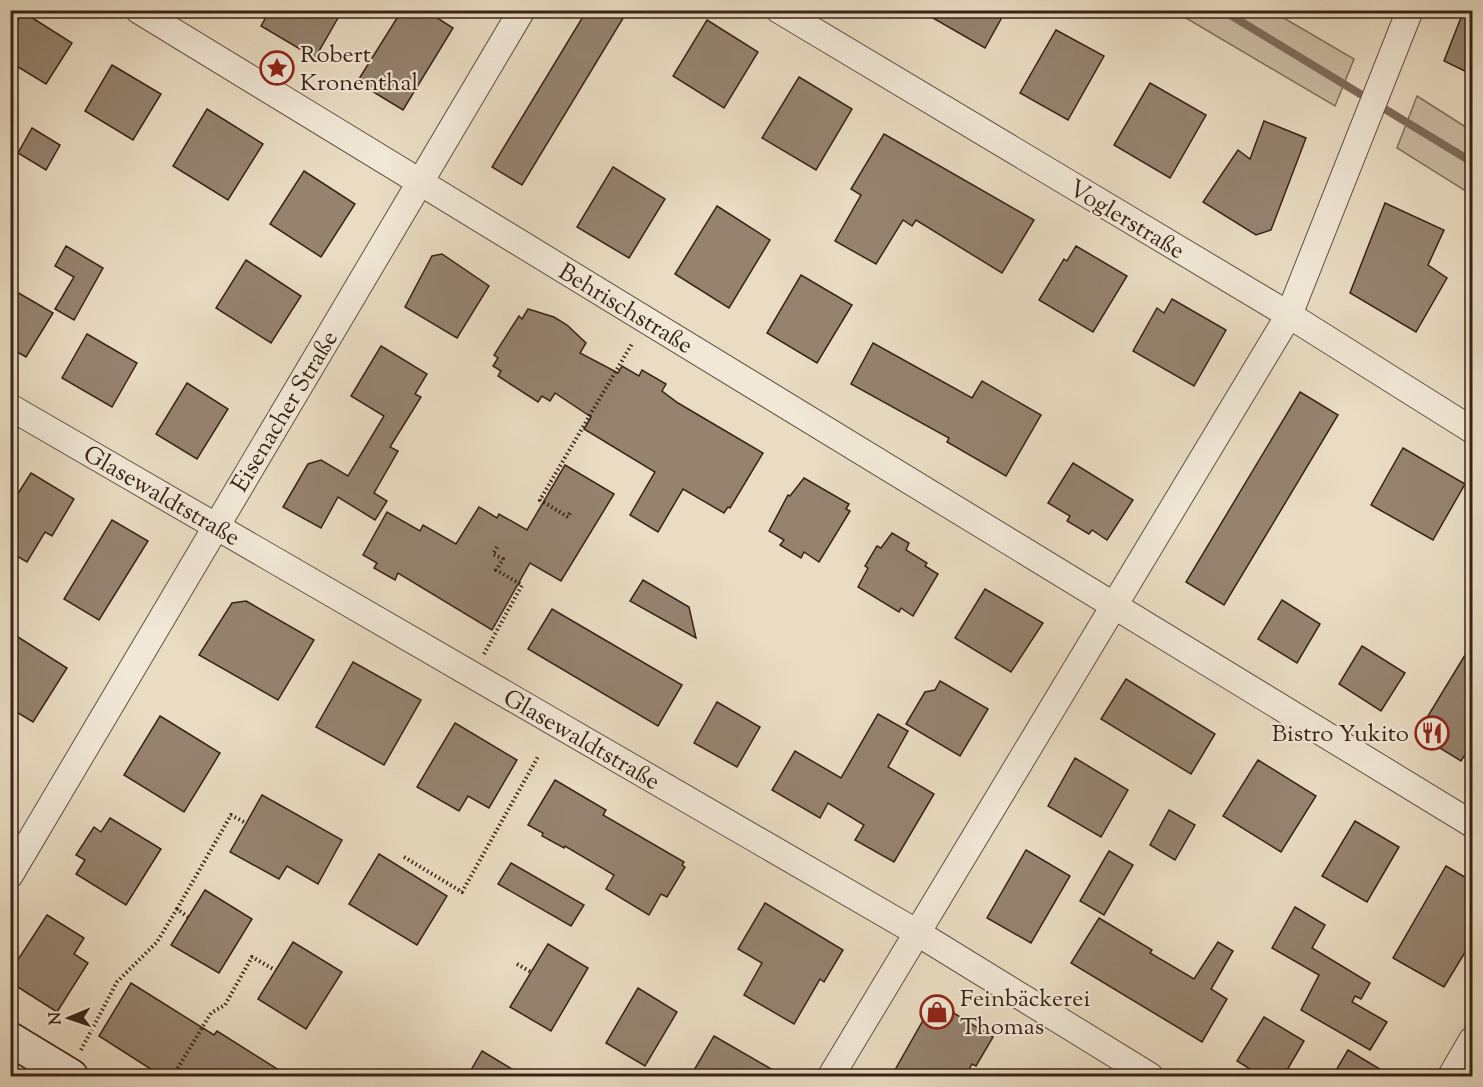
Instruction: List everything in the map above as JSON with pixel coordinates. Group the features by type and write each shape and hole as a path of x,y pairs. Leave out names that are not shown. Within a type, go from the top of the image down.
{"street":[{"name":"Behrischstraße","path":"138,10 1473,824"},
{"name":"Eisenacher Straße","path":"10,875 522,10"},
{"name":"Voglerstraße","path":"780,10 1289,315 1473,430"},
{"path":"831,1077 916,932 1289,315 1410,10"},
{"name":"Glasewaldtstraße","path":"10,407 916,932 1150,1077"},
{"path":"10,1040 71,1077"},
{"path":"1451,1077 1473,1040"}],"path":[{"path":"570,513 568,517 540,500 627,352"},
{"path":"484,654 522,585 495,572 503,560 493,554 498,545"},
{"path":"404,857 462,892 539,755"},
{"path":"83,1046 117,982 157,942 231,815 246,824"},
{"path":"177,909 188,917"},
{"path":"173,1077 211,1013 225,1005 252,957 275,970"},
{"path":"517,964 531,972"},
{"path":"451,1070 461,1077"}],"shaded area":[{"path":"1174,11 1272,11 1354,59 1335,106"},
{"path":"1417,96 1472,131 1472,195 1397,148"}],"building":[{"path":"270,10 328,10 338,18 315,58 261,26"},
{"path":"402,10 425,10 453,28 403,110 357,82"},
{"path":"587,10 628,10 522,185 492,167"},
{"path":"919,10 1006,10 985,48"},
{"path":"1464,10 1473,10 1473,75 1444,61"},
{"path":"23,12 72,43 46,84 10,62 10,33"},
{"path":"707,20 758,52 724,108 673,76"},
{"path":"1056,30 1104,56 1068,120 1020,93"},
{"path":"112,65 161,94 133,140 85,111"},
{"path":"799,77 852,109 816,170 762,138"},
{"path":"1150,83 1206,115 1170,178 1114,145"},
{"path":"207,109 263,144 228,200 173,166"},
{"path":"1264,121 1306,138 1271,230 1256,235 1203,202 1238,150 1250,159"},
{"path":"32,128 60,145 46,170 18,153"},
{"path":"884,134 1034,220 1002,273 916,220 912,226 903,220 876,264 835,241 861,195 851,189"},
{"path":"613,167 665,199 629,258 577,227"},
{"path":"304,171 355,204 321,257 270,224"},
{"path":"1385,203 1444,230 1428,265 1447,278 1416,332 1350,293"},
{"path":"717,206 770,240 729,308 675,274"},
{"path":"66,246 103,268 74,320 55,309 74,277 55,266"},
{"path":"1076,246 1127,276 1093,332 1039,300 1064,259 1067,261"},
{"path":"442,254 489,286 457,338 405,307 432,256"},
{"path":"246,260 301,296 271,343 216,308"},
{"path":"801,275 852,305 817,363 767,333"},
{"path":"10,288 53,313 26,357 10,348"},
{"path":"1172,299 1226,330 1194,386 1133,351 1157,308 1164,313"},
{"path":"528,309 554,317 567,325 586,343 580,353 618,373 622,366 639,376 642,370 666,384 662,391 678,403 763,453 730,508 728,507 724,513 683,489 658,532 630,515 655,472 584,429 591,417 555,393 550,401 542,396 538,402 498,376 501,371 493,366 498,358 494,355 519,316 522,319"},
{"path":"87,334 137,363 112,407 62,378"},
{"path":"873,343 972,398 982,381 1041,415 1006,476 947,442 949,438 851,384"},
{"path":"381,346 427,374 415,394 421,397 390,447 398,451 374,493 387,501 375,520 338,497 321,528 283,507 308,464 321,460 348,476 384,416 351,396"},
{"path":"187,383 228,409 197,459 156,434"},
{"path":"1300,392 1338,415 1224,605 1186,582"},
{"path":"1403,448 1465,484 1433,540 1371,505"},
{"path":"1073,463 1133,500 1107,540 1092,530 1089,534 1067,521 1070,516 1048,503"},
{"path":"565,465 614,494 561,581 530,563 492,630 398,573 395,580 374,568 377,563 363,555 387,512 420,531 423,525 456,544 479,507 497,518 499,514 527,530"},
{"path":"31,473 74,499 52,536 45,532 27,562 10,552 10,506"},
{"path":"804,478 849,504 846,509 850,511 819,562 804,552 801,558 780,545 784,540 769,531 788,495 790,496"},
{"path":"112,520 148,541 99,620 64,599"},
{"path":"892,533 909,543 906,550 927,563 925,566 938,574 913,616 901,608 899,612 858,587 868,568 865,566 877,546 881,548"},
{"path":"643,580 689,607 696,638 630,601"},
{"path":"985,589 1043,623 1011,672 955,638"},
{"path":"1282,600 1320,624 1297,663 1258,639"},
{"path":"246,601 314,640 278,700 199,655 232,603"},
{"path":"552,609 682,685 658,726 528,649"},
{"path":"10,632 67,668 33,722 10,708"},
{"path":"1473,642 1473,742 1461,761 1417,734"},
{"path":"1362,646 1405,673 1381,711 1339,684"},
{"path":"353,662 421,700 384,765 316,727"},
{"path":"1126,679 1215,734 1191,774 1101,719"},
{"path":"940,681 988,709 960,756 906,724 925,692 935,690"},
{"path":"717,702 760,727 737,767 694,743"},
{"path":"878,714 908,731 888,767 934,794 894,862 855,840 864,825 828,803 820,818 772,790 795,751 841,778"},
{"path":"160,716 220,753 184,812 124,775"},
{"path":"455,723 517,760 489,808 468,796 459,811 417,787"},
{"path":"1075,758 1128,790 1101,837 1048,806"},
{"path":"1258,760 1316,796 1281,852 1223,816"},
{"path":"555,780 606,810 603,815 684,862 682,865 685,867 667,897 661,894 649,915 606,889 614,875 565,846 564,848 542,836 543,833 528,825"},
{"path":"262,795 342,840 318,884 287,866 279,879 230,852"},
{"path":"1169,810 1195,825 1175,860 1150,845"},
{"path":"110,818 161,849 126,905 76,874 85,860 76,855 94,827 101,832"},
{"path":"1355,821 1399,847 1367,902 1322,876"},
{"path":"1026,850 1070,876 1031,943 987,918"},
{"path":"1109,851 1133,865 1104,915 1080,901"},
{"path":"379,854 447,896 417,945 349,904"},
{"path":"511,863 584,905 571,926 498,884"},
{"path":"1446,866 1473,882 1473,939 1444,987 1393,958"},
{"path":"205,890 252,919 219,973 171,945"},
{"path":"765,903 843,950 824,982 820,979 794,1024 744,995 762,963 738,949"},
{"path":"1295,907 1325,925 1312,948 1370,983 1361,999 1355,996 1352,1002 1387,1022 1370,1050 1301,1010 1319,975 1272,948"},
{"path":"47,915 84,938 74,954 88,963 57,1012 10,982 10,972"},
{"path":"1099,918 1152,950 1150,953 1194,979 1218,942 1233,951 1211,989 1227,999 1202,1042 1071,963"},
{"path":"293,942 342,972 306,1029 258,999"},
{"path":"548,944 588,968 551,1031 510,1007"},
{"path":"131,983 214,1035 217,1031 290,1077 163,1077 99,1036"},
{"path":"638,988 677,1012 645,1066 606,1043"},
{"path":"934,1001 993,1037 976,1066 972,1064 965,1077 891,1077"},
{"path":"1264,1017 1304,1041 1283,1077 1263,1077 1237,1061"},
{"path":"714,1036 785,1077 690,1077"},
{"path":"1348,1050 1393,1077 1332,1077"},
{"path":"482,1051 525,1077 467,1077"}],"waterway":[{"path":"1222,10 1472,162"}],"place":[{"name":"Robert Kronenthal","path":"277,68"},
{"name":"Bistro Yukito","path":"1432,733"},
{"name":"Feinbäckerei Thomas","path":"937,1012"}]}
